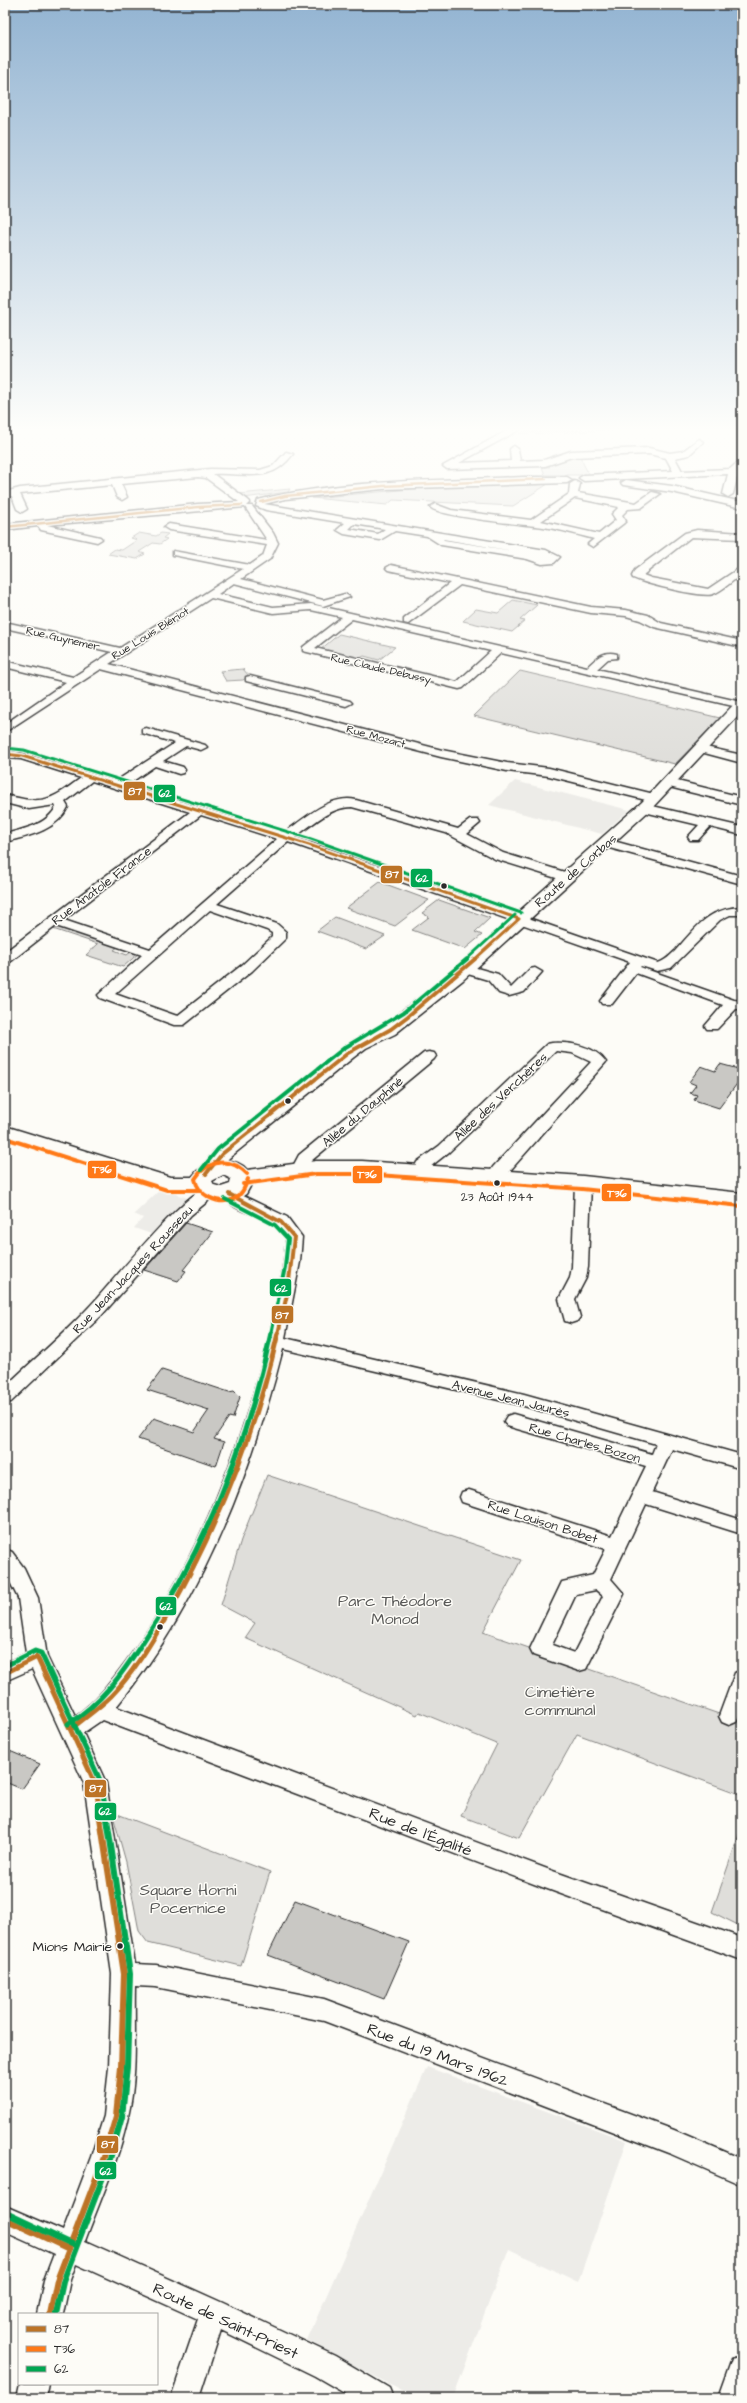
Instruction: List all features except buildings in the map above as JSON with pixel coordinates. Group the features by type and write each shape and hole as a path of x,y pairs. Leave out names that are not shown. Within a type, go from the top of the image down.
{"main road":[{"path":"5,1132 169,1184 220,1182 329,1167 583,1183 742,1200"}],"street":[{"name":"Rue Louis Blériot","path":"5,729 121,651 252,568 267,557 273,542"},
{"path":"442,542 529,556 542,561 551,561 554,558 546,553 480,542"},
{"path":"591,546 595,542"},
{"path":"679,542 639,572 638,576 648,581 709,592 716,589 729,576 742,571"},
{"path":"176,553 252,568"},
{"path":"391,568 591,610 596,616 643,626 658,625 742,644"},
{"path":"233,580 323,603 345,598"},
{"path":"408,621 458,582"},
{"path":"211,595 273,610 311,607 741,705"},
{"name":"Rue Claude Debussy","path":"350,616 306,649 459,686 498,650"},
{"name":"Rue Guynemer","path":"5,625 121,651"},
{"path":"589,671 605,656 613,656"},
{"path":"5,664 75,681"},
{"name":"Rue Mozart","path":"100,665 441,753 507,767 549,772 708,822 742,831"},
{"path":"250,679 346,703"},
{"path":"277,711 301,692"},
{"name":"Route de Corbas","path":"220,1182 222,1154 244,1138 360,1044 389,1030 466,968 649,803 741,705"},
{"path":"146,731 201,747"},
{"path":"117,786 184,742"},
{"path":"701,749 742,759"},
{"path":"5,754 22,756 198,812 286,838 515,923 635,964 737,1004 712,1026"},
{"path":"154,762 179,770"},
{"path":"5,799 29,805 58,801 90,777"},
{"path":"669,783 742,801"},
{"path":"5,838 41,826 61,812 61,803 58,801"},
{"path":"208,905 272,927 279,932 279,938 247,968 179,1022 105,995 208,905 286,838 325,810 343,803 362,806 436,826 459,834 499,856 566,877"},
{"name":"Rue Anatole France","path":"5,959 198,812"},
{"path":"694,837 708,822"},
{"path":"459,834 474,824"},
{"path":"606,843 742,880"},
{"path":"635,964 657,967 665,966 719,913 730,910 742,911"},
{"path":"54,921 152,954"},
{"path":"607,1001 635,964"},
{"path":"466,968 493,977 499,988 509,992 521,989 536,972"},
{"name":"Allée des Verchères","path":"420,1173 423,1165 444,1149 552,1047 566,1046 593,1056 599,1062 499,1170 494,1178"},
{"name":"Allée du Dauphiné","path":"299,1170 305,1158 429,1056"},
{"name":"Route de Corbas","path":"220,1182 231,1155 244,1138"},
{"path":"71,1729 86,1722 101,1710 163,1624 202,1551 244,1452 277,1342 294,1236 287,1225 275,1216 242,1204 220,1182"},
{"name":"Rue Jean-Jacques Rousseau","path":"5,1397 95,1312 185,1211 220,1182"},
{"path":"571,1317 566,1299 578,1278 580,1268 583,1183"},
{"name":"Avenue Jean Jaurès","path":"277,1342 524,1400 742,1462"},
{"name":"Rue Charles Bozon","path":"513,1421 657,1462"},
{"path":"600,1581 667,1441"},
{"path":"642,1496 742,1527"},
{"name":"Rue Louison Bobet","path":"469,1497 617,1545"},
{"path":"5,1557 17,1573 28,1598 37,1657 52,1693 71,1729 95,1783 121,1944 124,1974 121,2067 116,2116 104,2157 57,2280 50,2313"},
{"path":"5,1673 37,1657"},
{"path":"729,1716 742,1679"},
{"name":"Rue de l'Égalité","path":"101,1710 550,1880 742,1949"},
{"name":"Rue du 19 Mars 1962","path":"124,1974 156,1976 324,2010 674,2143 742,2172"},
{"name":"Route de Saint-Priest","path":"5,2219 69,2249 214,2312 325,2366 379,2398"},
{"path":"185,2398 214,2312"},
{"path":"732,2398 742,2369"},
{"path":"31,2398 34,2385"}],"shaded area":[{"path":"515,781 629,810 602,834 489,805"},
{"path":"161,1189 190,1199 157,1236 134,1228 143,1218 134,1214"},
{"path":"427,2067 627,2141 578,2282 509,2249 453,2398 415,2398 307,2340"}],"green space":[{"path":"134,542 163,542 160,544 153,543 139,552 145,554 137,559 108,554 115,549 122,550"},
{"path":"513,600 537,605 520,620 525,621 512,632 463,621 476,609 498,613"},
{"path":"339,634 395,647 379,660 364,656 358,659 320,650"},
{"path":"243,669 249,676 243,680 226,681 220,671"},
{"path":"520,671 720,718 675,764 474,716"},
{"path":"380,882 429,900 395,926 346,908"},
{"path":"439,900 490,918 475,932 482,935 465,949 412,930 429,917 422,913"},
{"path":"335,917 385,936 366,949 317,931"},
{"path":"56,927 65,927 119,946 114,950 127,955 132,951 139,953 123,967 86,955 98,944 53,929"},
{"name":"Parc Théodore Monod","path":"267,1475 521,1560 483,1632 742,1722 742,1795 577,1734 519,1838 461,1816 497,1744 419,1712 417,1715 245,1638 255,1623 221,1605 241,1540"},
{"name":"Square Horni Pocernice","path":"112,1812 270,1872 241,1966 148,1943 139,1931 126,1862"},
{"path":"742,1826 742,1927 712,1912"}],"transit line":[{"name":"62","path":"6,748 24,750 311,839 521,913"},
{"name":"87","path":"5,754 22,756 309,845 519,919"},
{"name":"62","path":"201,1170 218,1149 344,1048 387,1024 421,999 515,915"},
{"name":"87","path":"206,1174 222,1154 348,1053 358,1046 391,1029 408,1016 456,976 519,919"},
{"name":"T36","path":"5,1138 167,1190 201,1190"},
{"name":"T36","path":"247,1174 235,1165 228,1162 215,1163 200,1171 195,1179 196,1187 203,1194 212,1199 223,1201 234,1199 243,1192 248,1179"},
{"name":"T36","path":"243,1184 316,1174 362,1174 582,1189 741,1206"},
{"name":"87","path":"71,1729 111,1696 151,1644 188,1579 222,1506 250,1429 273,1356 288,1290 294,1237 281,1222 264,1212 237,1200 229,1194"},
{"name":"62","path":"68,1724 88,1711 119,1677 160,1617 184,1575 206,1530 225,1484 257,1390 282,1281 288,1239 275,1225 225,1199"},
{"name":"62","path":"5,1666 35,1651 41,1653 101,1782 130,1974 127,2067 122,2117 110,2159 63,2282 56,2313"},
{"name":"87","path":"5,1673 37,1657 95,1783 124,1974 121,2067 116,2116 104,2157 57,2280 50,2313"},
{"name":"62","path":"8,2214 72,2244"},
{"name":"87","path":"5,2219 69,2249"}],"place":[{"name":"23 Août 1944","path":"497,1183"},
{"name":"Mions Mairie","path":"120,1946"}],"park label":[{"name":"Cimetière communal","path":"560,1700"}]}
